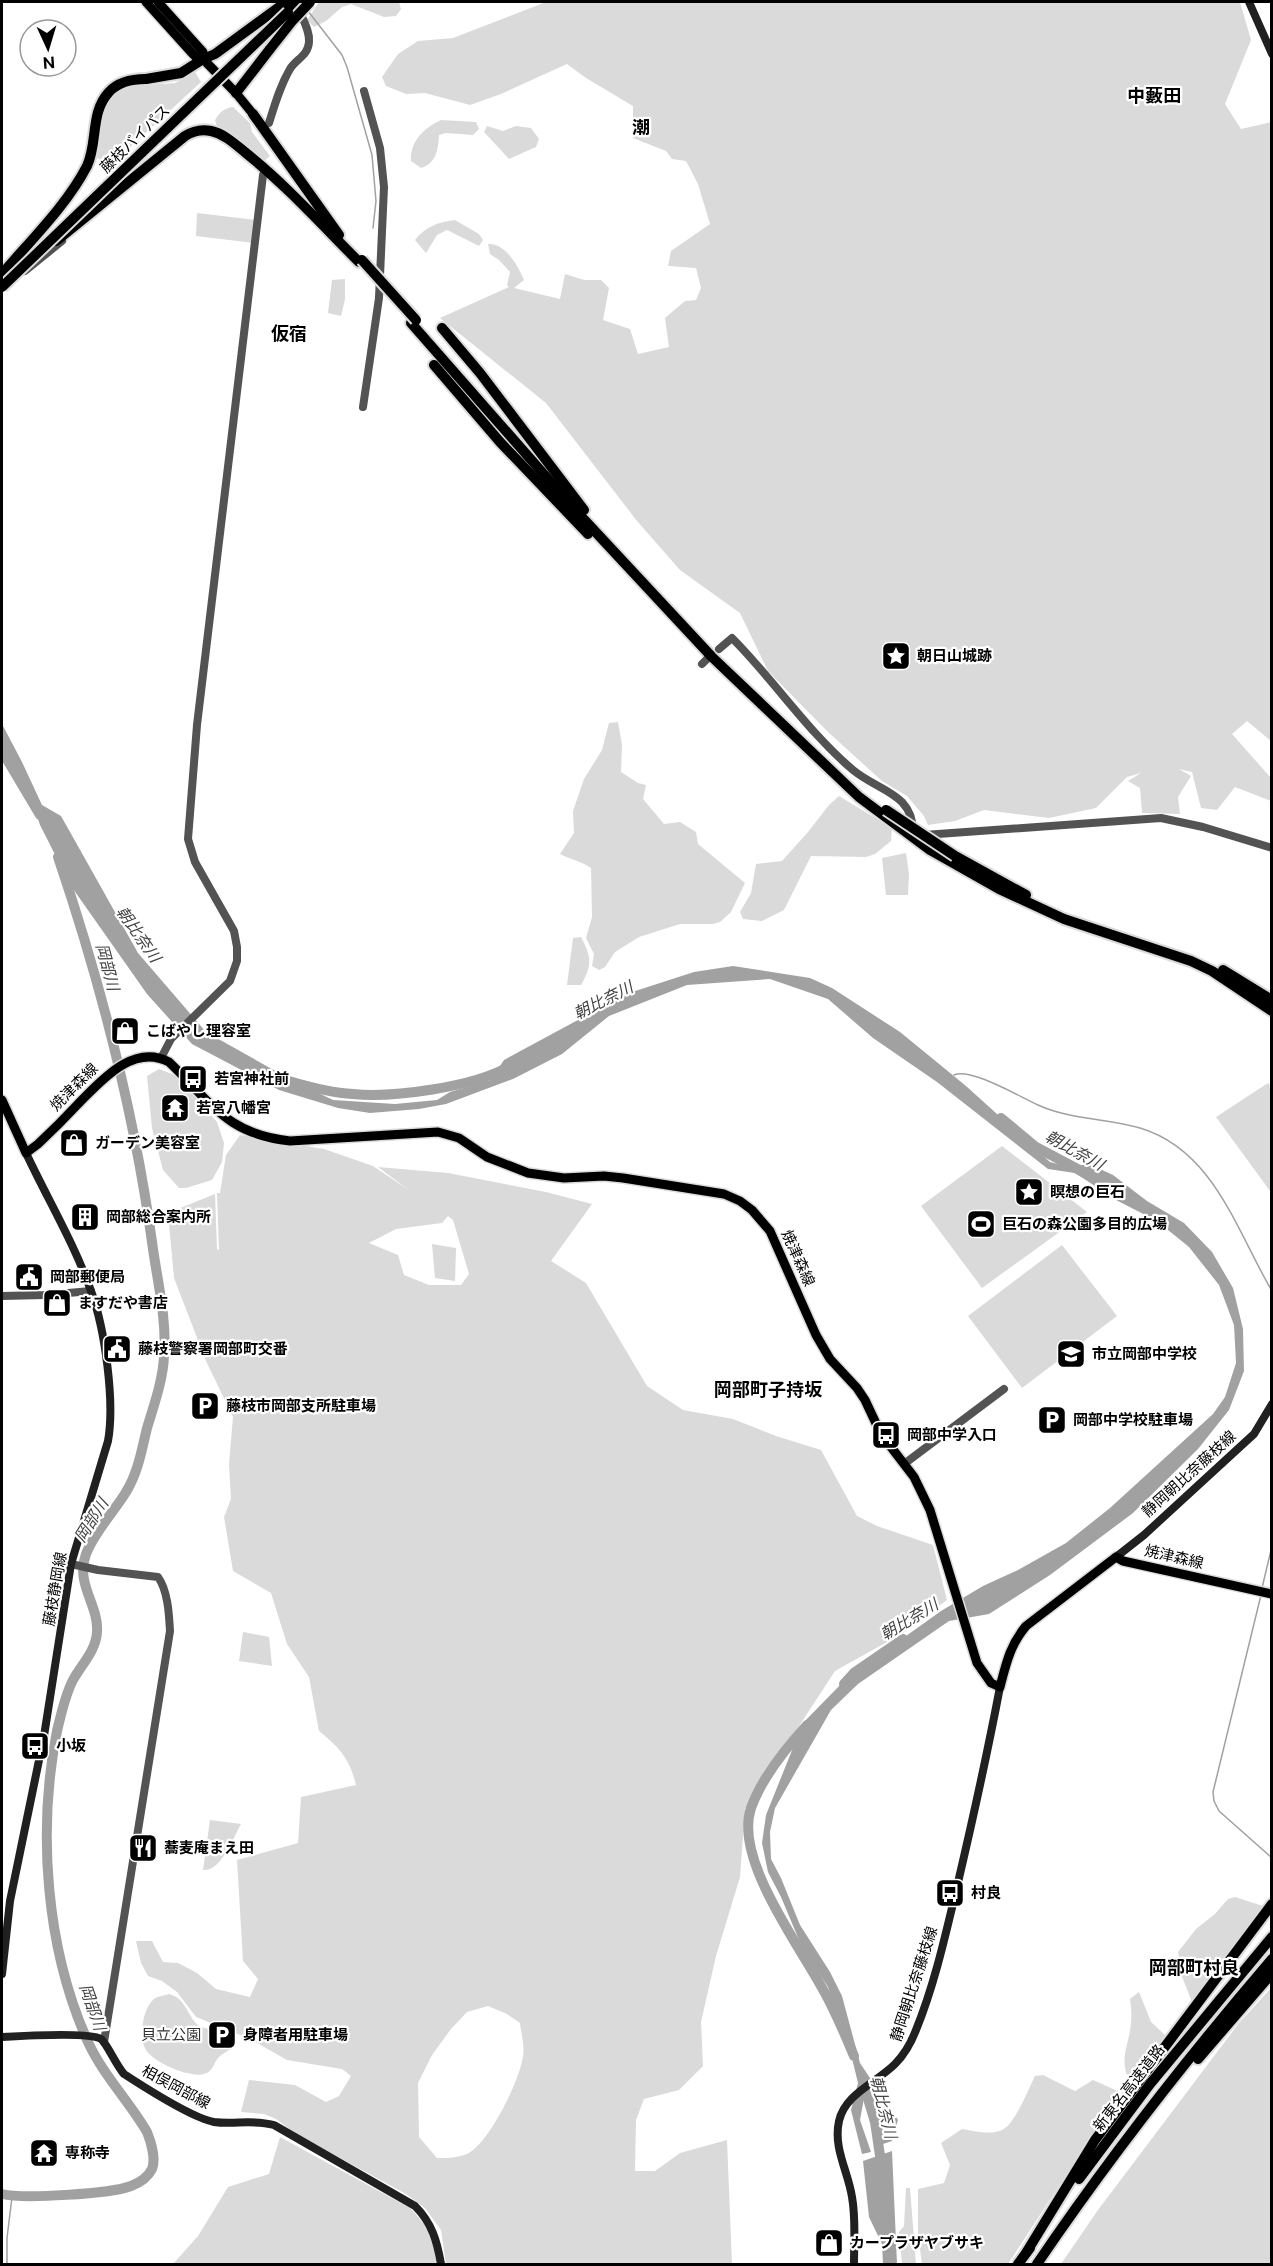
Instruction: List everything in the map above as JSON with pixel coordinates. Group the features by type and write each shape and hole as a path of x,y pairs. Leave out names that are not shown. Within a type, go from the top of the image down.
{"highway":[{"path":"236,93 310,2"},
{"path":"2,274 73,190 87,165 98,113 106,95 122,83 135,79 182,73 293,6"},
{"name":"藤枝バイパス","path":"2,289 13,275 293,6"},
{"name":"藤枝バイパス","path":"2,280 169,118 293,6"},
{"path":"253,114 303,174 360,261"},
{"path":"253,114 360,261 577,512 712,657 859,797 954,860 1050,905 1106,927 1193,955 1266,999 1272,1011"},
{"path":"13,275 185,136 203,130 229,139 255,160 360,261"},
{"path":"413,322 587,515 719,654 884,812"},
{"path":"442,328 480,373 587,515"},
{"path":"434,365 550,496 665,606"},
{"path":"1018,2265 1099,2143 1272,1904"},
{"name":"新東名高速道路","path":"1099,2143 1272,1937"},
{"name":"新東名高速道路","path":"1037,2265 1115,2154 1238,2005 1272,1959"},
{"path":"1238,2005 1272,1973"}],"main road":[{"path":"146,2 191,52 203,59 236,93 253,114"},
{"path":"158,2 203,52 203,59"},
{"path":"1249,2 1272,54"},
{"name":"焼津森線","path":"26,1153 114,1070 141,1058 161,1058 176,1069 223,1118 250,1133 270,1139 290,1142 438,1132 459,1138 487,1157 528,1173 564,1178 604,1176 623,1178 711,1191 740,1201 761,1218 770,1231 816,1335 830,1359 857,1388 888,1445 904,1464 926,1499 969,1638 982,1672 991,1683 1000,1687"},
{"path":"2,1100 26,1153"},
{"name":"藤枝静岡線","path":"2,1974 10,1901 44,1736 74,1565 108,1442 111,1420 106,1359 91,1291 26,1153"},
{"name":"静岡朝比奈藤枝線","path":"1116,1557 1144,1535 1254,1434 1272,1404"},
{"path":"1000,1687 1008,1654 1018,1635 1026,1626 1116,1557"},
{"name":"焼津森線","path":"1116,1557 1123,1561 1272,1594"},
{"name":"静岡朝比奈藤枝線","path":"854,2265 852,2194 839,2151 837,2134 841,2114 849,2102 906,2052 916,2031 940,1954 971,1826 1000,1687"},
{"path":"2,2037 77,2036 100,2039"},
{"name":"相俣岡部線","path":"100,2039 124,2074 199,2117 223,2123 260,2121 274,2125 415,2206 433,2230 441,2265"}],"street":[{"path":"269,123 291,65 308,49 308,30 293,6"},
{"path":"363,91 380,148 384,187 379,297 363,407"},
{"path":"161,1058 174,1036 230,981 237,961 237,947 231,924 192,856 188,830 214,569 263,175"},
{"path":"2,289 81,224"},
{"path":"719,649 732,638 789,705 839,758 866,781 888,791 908,807 913,819 913,836 1161,818 1203,827 1272,848"},
{"path":"2,1296 91,1291"},
{"path":"904,1464 1004,1389"},
{"path":"74,1565 158,1577 162,1582 170,1631 100,2039"}],"green space":[{"path":"319,2 399,2 401,9 396,16 384,17 351,4 342,7 326,21 314,27 307,20"},
{"path":"546,2 1240,2 1251,40 1225,104 1241,129 1272,122 1271,741 1247,721 1232,734 1271,778 1271,801 1235,787 1217,810 1201,808 1192,772 1179,769 1191,776 1178,797 1180,814 1142,813 1140,788 1128,781 1141,773 1127,777 1096,808 1049,818 984,810 955,821 928,825 924,816 907,796 882,781 828,732 768,671 740,613 680,570 637,521 546,403 440,318 509,287 507,285 510,272 490,254 488,244 494,244 505,251 518,268 524,280 514,288 560,299 565,274 584,280 601,280 609,288 603,320 630,329 638,354 669,347 665,318 685,301 696,300 701,288 696,268 668,266 671,251 710,224 698,184 686,161 672,159 666,151 633,138 633,106 567,64 501,94 470,105 425,93 406,94 386,86 382,77 398,54 418,41 453,38"},
{"path":"195,72 201,82 110,166 96,157 106,101 117,92 134,86 175,83"},
{"path":"233,107 250,123 252,132 270,156 262,163 217,127 215,120 218,115"},
{"path":"441,120 476,122 479,129 473,135 446,133 439,135 433,159 421,168 411,161 413,147 424,131"},
{"path":"487,126 503,131 516,126 531,128 539,139 536,147 509,159 484,132"},
{"path":"197,213 256,220 254,243 196,236"},
{"path":"455,220 479,234 483,240 479,246 447,230 437,235 426,253 415,240 432,226"},
{"path":"345,279 345,299 341,316 328,313 332,280"},
{"path":"618,722 622,745 621,772 638,783 646,785 643,799 664,824 680,822 696,832 698,844 745,883 731,912 720,922 680,924 639,937 615,952 605,967 599,970 592,966 594,954 586,938 592,917 591,868 560,854 574,833 573,811 584,779 602,750 609,723"},
{"path":"839,796 892,828 891,841 875,854 866,857 811,856 784,910 762,921 743,919 740,912 751,893 756,864 782,861"},
{"path":"906,853 909,874 908,895 886,895 882,858"},
{"path":"581,937 589,956 589,967 581,985 567,985 573,938"},
{"path":"159,1069 177,1076 217,1122 224,1143 222,1162 212,1180 179,1188 163,1170 152,1128 147,1076"},
{"path":"1268,1083 1272,1088 1272,1190 1270,1191 1216,1117"},
{"path":"240,1135 324,1149 373,1166 410,1191 378,1167 448,1173 546,1192 592,1204 551,1261 586,1283 647,1386 683,1410 733,1419 821,1450 857,1516 877,1526 933,1545 947,1600 903,1633 835,1671 745,1809 740,1877 716,1956 701,2022 703,2066 679,2090 644,2099 636,2120 635,2171 655,2171 680,2153 727,2140 732,2264 446,2264 441,2230 425,2208 406,2194 296,2134 276,2119 264,2114 241,2112 249,2080 295,2085 326,2102 339,2096 351,2076 342,2069 287,2060 250,2039 196,2017 177,1992 162,1981 148,1976 141,1963 136,1941 152,1941 163,1962 178,1963 197,1973 216,1989 250,1997 258,1979 243,1961 237,1860 298,1843 301,1797 356,1785 343,1754 319,1731 309,1677 287,1644 271,1593 233,1571 224,1517 231,1499 229,1464 233,1417 206,1361 174,1278 168,1213 215,1194 217,1249 219,1250 217,1193 220,1193 226,1155","holes":["448,1216 453,1220 469,1274 461,1285 429,1285 404,1275 398,1255 369,1243 396,1229 442,1223","488,2006 507,2014 520,2023 524,2048 521,2067 503,2109 477,2146 461,2156 437,2158 419,2137 418,2083 432,2055 451,2029 467,2012"]},
{"path":"1002,1146 1087,1212 982,1288 921,1206"},
{"path":"432,1244 456,1248 455,1281 435,1278"},
{"path":"1062,1245 1117,1316 1022,1388 968,1316"},
{"path":"243,1632 269,1637 272,1666 239,1661"},
{"path":"210,1820 241,1824 221,1860 215,1866 203,1870"},
{"path":"1235,1897 1263,1906 1192,2002 1181,1974 1178,1952 1196,1929 1215,1914 1228,1899"},
{"path":"1271,1988 1271,2264 1061,2264 1098,2210 1239,2023"},
{"path":"1139,1992 1151,2022 1165,2035 1130,2082 1125,2066 1125,2052 1130,2031 1130,1999"},
{"name":"貝立公園","path":"169,1994 179,1999 198,2025 216,2033 230,2046 231,2049 219,2057 207,2073 198,2075 182,2072 156,2060 146,2050 142,2032 146,2011 154,1999"},
{"path":"1043,2075 1075,2091 1093,2080 1120,2092 1008,2264 922,2264 918,2234 918,2189 944,2183 950,2165 941,2143 962,2129 989,2133 1004,2129 1017,2112 1035,2076"},
{"path":"280,2137 410,2208 429,2234 438,2264 173,2264 198,2236 228,2187 269,2174"},
{"path":"906,2188 910,2188 916,2264 902,2264 899,2232 904,2226"}],"water":[{"path":"2,724 42,805 61,816 138,953 206,1032 295,1082 333,1100 395,1104 437,1100 450,1092 491,1080 504,1060 626,994 694,972 733,966 810,978 832,988 900,1032 966,1086 1050,1162 1069,1167 1089,1164 1113,1175 1147,1201 1184,1223 1212,1252 1233,1288 1243,1329 1244,1371 1229,1410 1198,1449 1133,1513 1050,1575 989,1614 949,1621 858,1684 831,1710 775,1808 770,1832 771,1859 800,1925 830,1972 842,1996 860,2063 898,2120 892,2141 883,2144 872,2094 864,2098 860,2120 871,2152 862,2154 851,2110 858,2083 849,2046 828,1987 802,1947 768,1872 762,1843 766,1815 803,1723 846,1679 941,1611 983,1586 1018,1570 1066,1543 1110,1508 1213,1414 1225,1397 1236,1363 1234,1325 1219,1285 1189,1247 1157,1221 1118,1201 1075,1173 1048,1169 937,1082 873,1038 828,999 770,979 687,985 609,1016 562,1054 513,1079 446,1104 370,1113 338,1108 279,1090 192,1044 147,994 71,886 40,825 33,804 2,755"},
{"path":"892,2151 897,2264 883,2264 882,2244 869,2217 863,2161"}],"waterway":[{"path":"308,11 342,55 347,67 372,155 376,201 373,228"},
{"name":"朝比奈川","path":"2,751 40,815"},
{"name":"岡部川","path":"2,2194 47,2196 120,2189 134,2185 146,2177 152,2169 153,2160 147,2132 94,2054 74,2006 54,1929 49,1889 48,1809 57,1731 70,1686 91,1652 97,1632 95,1613 85,1585 83,1565 90,1546 126,1492 137,1469 160,1383 165,1343 162,1302 137,1149 115,1050 58,857"},
{"name":"朝比奈川","path":"289,1081 337,1092 389,1094 432,1090 475,1080 508,1067"},
{"path":"954,1075 971,1075 983,1079 1063,1114 1140,1128 1165,1139 1187,1154 1221,1196 1272,1291"},
{"name":"朝比奈川","path":"1001,1118 1036,1147 1085,1173"},
{"path":"1262,1588 1272,1546"},
{"path":"1261,1595 1213,1792 1219,1811 1272,1858"},
{"name":"朝比奈川","path":"844,1684 855,1672 903,1639"},
{"name":"朝比奈川","path":"807,1725 783,1753 756,1796 751,1808 748,1828 751,1851 759,1875 771,1899 826,1994 854,2056"},
{"name":"朝比奈川","path":"863,2082 875,2122 882,2169"},
{"path":"7,2264 7,2238 12,2197"}],"place":[{"name":"朝日山城跡","path":"896,656"},
{"name":"こばやし理容室","path":"125,1031"},
{"name":"若宮神社前","path":"193,1079"},
{"name":"若宮八幡宮","path":"175,1108"},
{"name":"ガーデン美容室","path":"74,1143"},
{"name":"瞑想の巨石","path":"1029,1192"},
{"name":"岡部総合案内所","path":"85,1217"},
{"name":"巨石の森公園多目的広場","path":"981,1224"},
{"name":"岡部郵便局","path":"29,1277"},
{"name":"ますだや書店","path":"57,1303"},
{"name":"藤枝警察署岡部町交番","path":"117,1349"},
{"name":"市立岡部中学校","path":"1071,1354"},
{"name":"藤枝市岡部支所駐車場","path":"205,1406"},
{"name":"岡部中学校駐車場","path":"1052,1420"},
{"name":"岡部中学入口","path":"886,1435"},
{"name":"小坂","path":"35,1746"},
{"name":"蕎麦庵まえ田","path":"143,1848"},
{"name":"村良","path":"950,1893"},
{"name":"身障者用駐車場","path":"222,2035"},
{"name":"専称寺","path":"44,2153"},
{"name":"カープラザヤブサキ","path":"829,2243"}],"district":[{"name":"中藪田","path":"1154,96"},
{"name":"潮","path":"641,128"},
{"name":"仮宿","path":"289,334"},
{"name":"岡部町子持坂","path":"768,1390"},
{"name":"岡部町村良","path":"1194,1968"}]}
